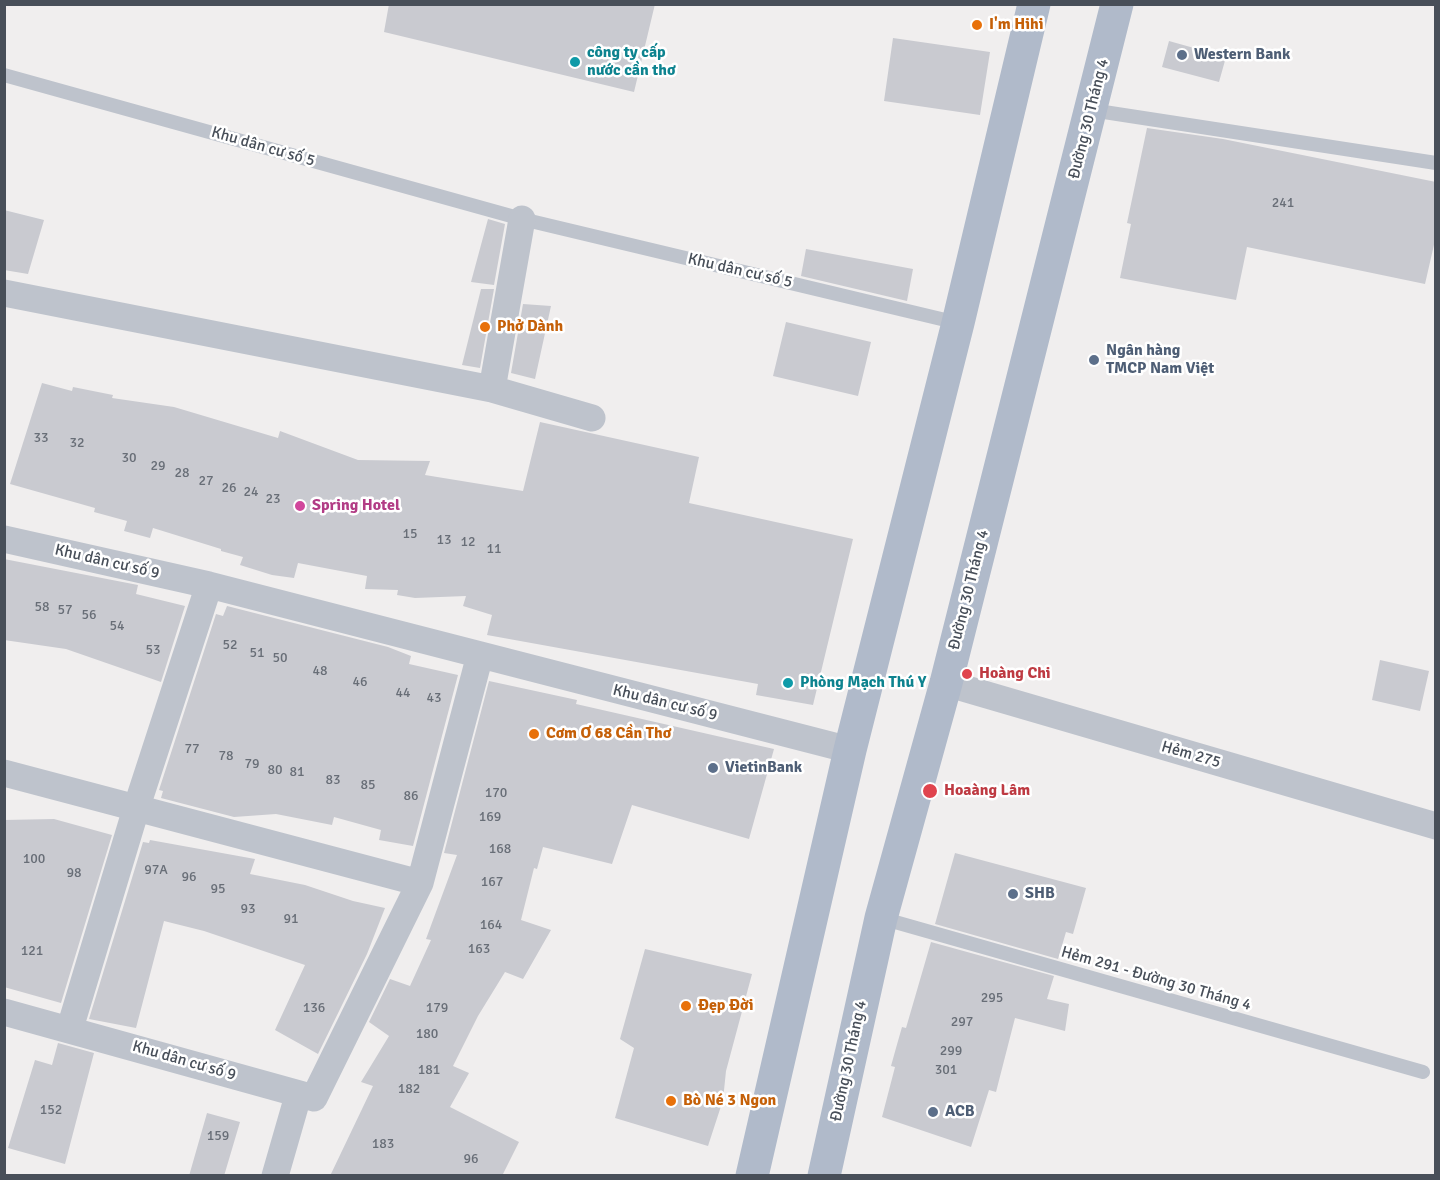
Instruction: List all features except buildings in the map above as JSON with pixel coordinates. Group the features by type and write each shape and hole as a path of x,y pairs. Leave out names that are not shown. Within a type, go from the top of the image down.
{"main road":[{"path":"752,1176 850,750 958,323 1034,4"},
{"name":"Đường 30 Tháng 4","path":"824,1176 880,918 946,683 1117,4"}],"street":[{"path":"492,389 522,219"},
{"path":"4,293 492,389 592,418"},
{"name":"Khu dân cư số 9","path":"4,539 209,585 850,750"},
{"path":"70,1028 136,809 209,585"},
{"path":"275,1176 298,1096 314,1098 420,883 480,656"},
{"name":"Hẻm 275","path":"946,683 1436,826"},
{"path":"4,773 420,883"},
{"name":"Khu dân cư số 9","path":"4,1012 70,1028 298,1096"}],"lane":[{"name":"Khu dân cư số 5","path":"4,75 522,219 958,323"},
{"path":"1091,110 1436,163"},
{"name":"Hẻm 291 - Đường 30 Tháng 4","path":"880,918 1423,1072"}],"place":[{"name":"I'm Hihi","path":"977,25"},
{"name":"Western Bank","path":"1182,55"},
{"name":"công ty cấp nước cần thơ","path":"575,62"},
{"name":"Phở Dành","path":"485,327"},
{"name":"Ngân hàng TMCP Nam Việt","path":"1094,360"},
{"name":"Spring Hotel","path":"300,506"},
{"name":"Hoàng Chi","path":"967,674"},
{"name":"Phòng Mạch Thú Y","path":"788,683"},
{"name":"Cơm Ơ 68 Cần Thơ","path":"534,734"},
{"name":"VietinBank","path":"713,768"},
{"name":"Hoaàng Lâm","path":"930,791"},
{"name":"SHB","path":"1013,894"},
{"name":"Đẹp Đời","path":"686,1006"},
{"name":"Bò Né 3 Ngon","path":"671,1101"},
{"name":"ACB","path":"933,1112"}]}
